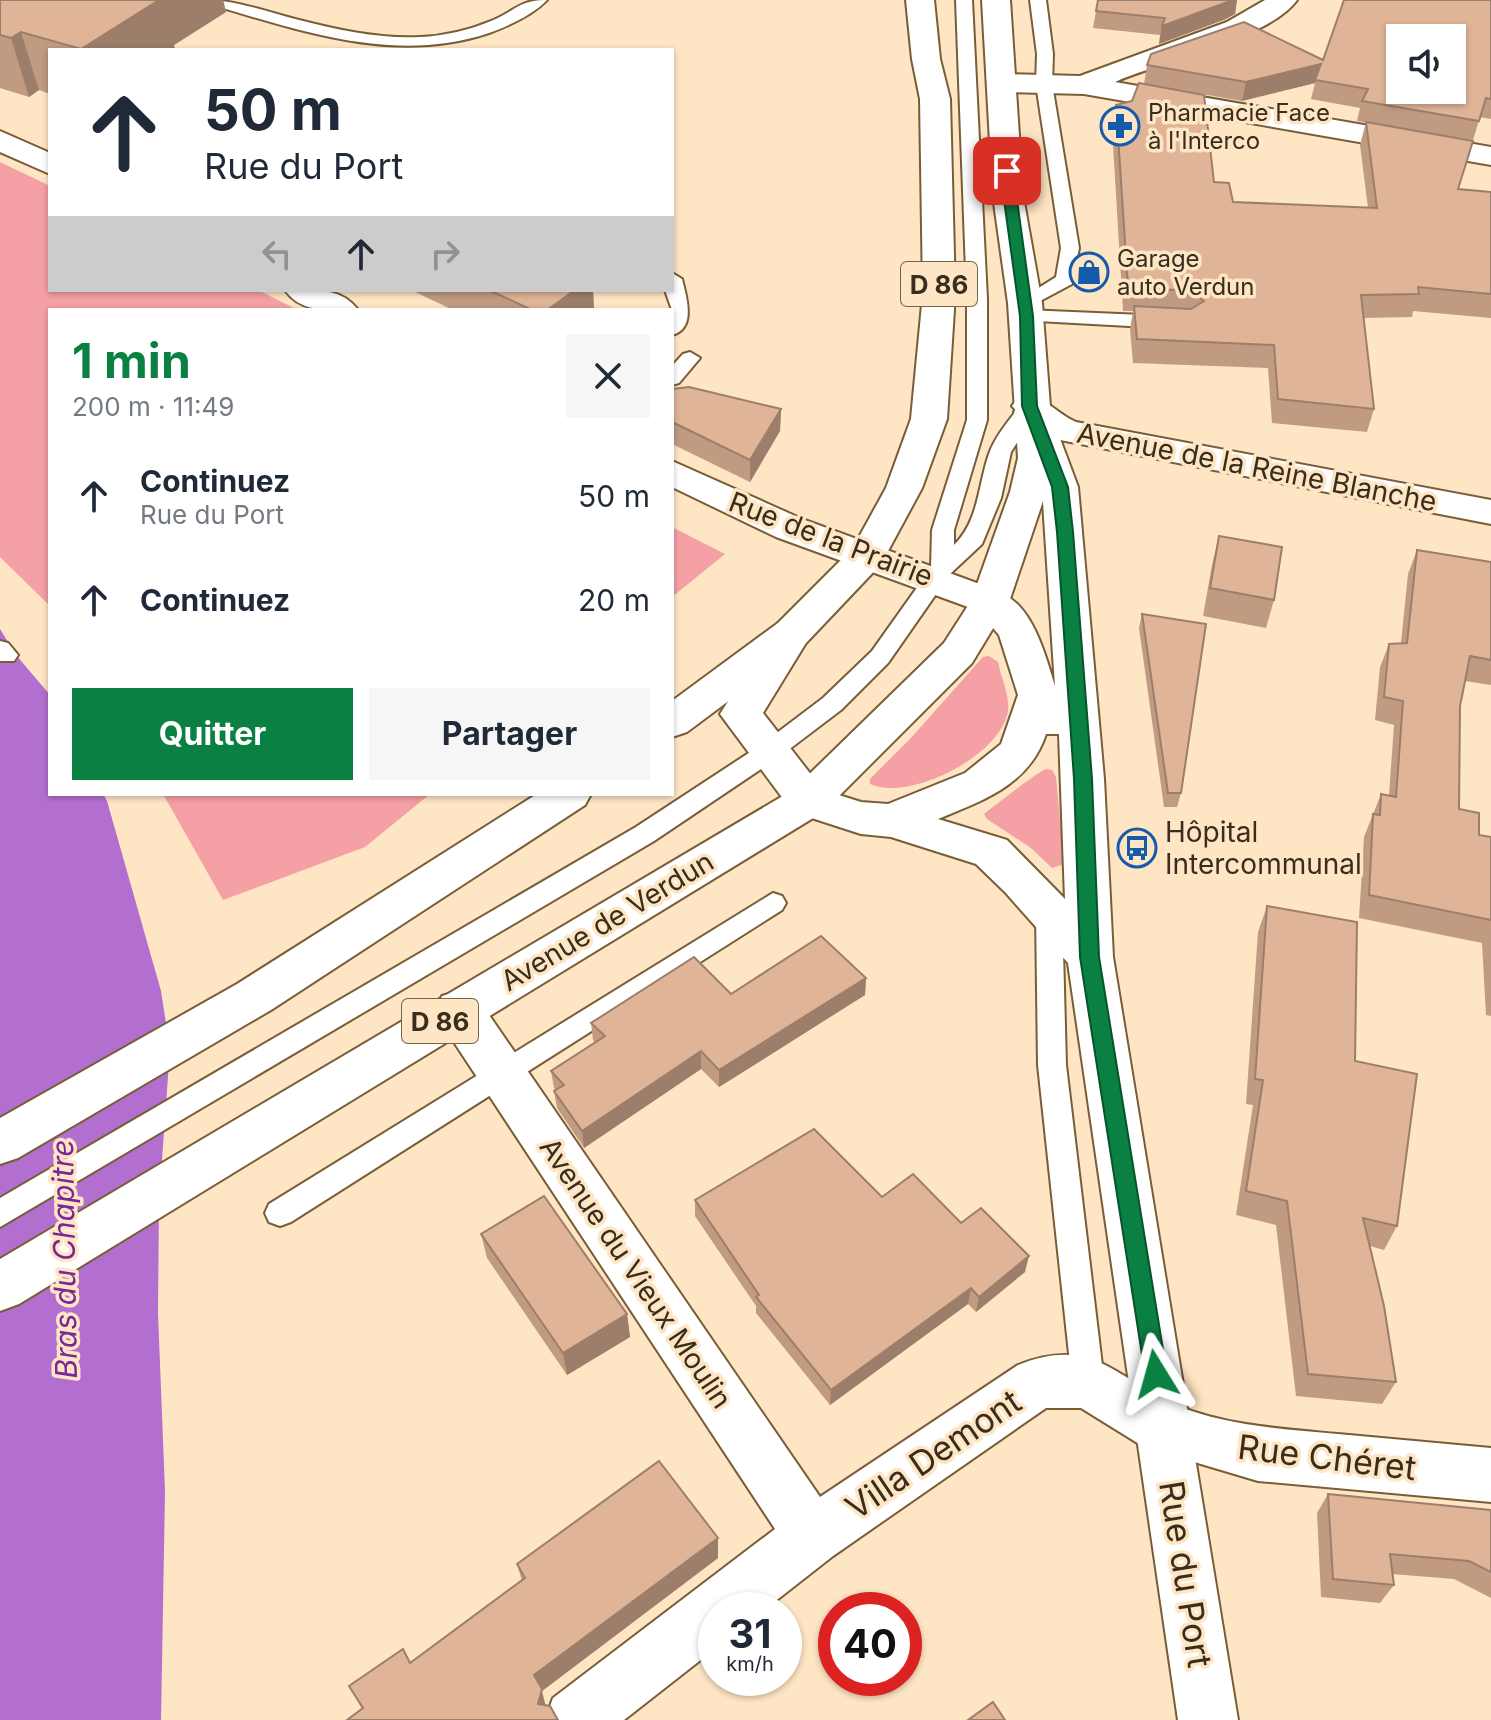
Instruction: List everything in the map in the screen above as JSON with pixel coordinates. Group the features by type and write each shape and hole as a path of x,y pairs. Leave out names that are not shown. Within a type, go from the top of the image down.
{"street":[{"name":"D 86","path":"674,721 792,633 868,555 904,488 929,419 939,294 936,129 935,99 926,59 920,0"},
{"name":"Avenue de Verdun","path":"0,1287 808,801 958,653 990,602 1028,492 1036,458 1030,406 1026,310 1008,196 996,0"},
{"path":"1084,85 1116,69 1222,34 1267,12 1283,0"},
{"path":"1003,83 1084,85 1491,156"},
{"path":"0,140 48,164"},
{"path":"305,292 337,308"},
{"path":"1030,406 1060,487 1083,779 1090,957 1164,1428"},
{"name":"Avenue de la Reine Blanche","path":"1030,406 1050,424 1068,431 1491,512"},
{"name":"Rue de la Prairie","path":"674,474 789,528 868,555 939,574 990,602"},
{"path":"990,602 1017,630 1038,695 1083,779"},
{"path":"792,633 741,714 808,801 861,818 891,821 991,852 1021,880 1090,957"},
{"path":"891,821 980,784 1019,752 1038,695"},
{"path":"0,1143 254,997 567,796"},
{"name":"Avenue du Vieux Moulin","path":"459,1010 813,1536"},
{"path":"1088,1382 1164,1428"},
{"name":"Villa Demont","path":"740,1592 813,1536 1037,1383 1088,1382"},
{"name":"Rue Chéret","path":"1164,1428 1258,1454 1491,1475"},
{"name":"Rue du Port","path":"1164,1428 1208,1720"},
{"name":"Villa Demont","path":"575,1720 698,1624"}],"lane":[{"path":"212,0 349,38 358,45 408,47 439,45 514,18 539,0"},
{"path":"939,574 943,530 977,420 977,299 964,0"},
{"path":"1026,310 1065,280 1070,248 1044,84 1045,54 1038,0"},
{"path":"674,286 680,309 674,324"},
{"path":"1026,310 1186,323"},
{"path":"674,377 690,358"},
{"name":"Avenue de Verdun","path":"0,1214 645,834 770,751 832,704 880,657 939,574 974,539 990,498 1000,452 1030,406"},
{"path":"280,1213 773,903"},
{"path":"1049,912 1052,1065 1088,1382"}],"shaded area":[{"path":"0,162 48,185 48,292 262,292 294,308 48,308 48,604 0,557"},
{"path":"674,528 725,554 674,595"},
{"path":"989,656 998,662 1007,693 1008,711 1002,728 989,744 972,759 929,781 907,787 887,788 870,784 870,779 983,657"},
{"path":"1046,769 1052,770 1056,777 1064,864 1052,868 1031,848 984,814"},
{"path":"164,796 428,796 365,847 223,900"}],"water":[{"name":"Bras du Chapitre","path":"0,629 16,655 48,693 48,796 104,796 107,801 161,991 170,1049 159,1201 158,1313 165,1491 161,1720 0,1720"}],"building":[{"path":"0,0 159,0 83,48 21,32 11,38 0,35"},
{"path":"1098,0 1233,0 1162,26 1165,18 1096,11"},
{"path":"1344,0 1491,0 1491,99 1486,98 1479,121 1362,101 1368,89 1315,80 1321,64 1246,82 1147,65 1151,54 1244,22 1323,60"},
{"path":"1139,83 1204,95 1214,182 1229,183 1233,202 1377,208 1366,122 1473,141 1458,189 1491,192 1491,294 1418,287 1419,294 1361,295 1374,409 1278,399 1274,345 1137,339 1134,306 1191,309 1204,301 1191,291 1128,287 1116,105 1132,101"},
{"path":"493,292 572,292 550,308 528,308"},
{"path":"689,387 781,409 750,460 674,423 674,389"},
{"path":"1219,536 1282,547 1274,600 1210,588"},
{"path":"1417,550 1491,562 1491,660 1470,656 1460,706 1459,809 1479,813 1479,835 1491,837 1491,920 1369,895 1373,814 1380,815 1381,794 1396,797 1403,701 1384,697 1389,644 1407,643"},
{"path":"1142,614 1206,624 1181,793 1168,793"},
{"path":"1267,906 1357,922 1355,1061 1417,1074 1397,1226 1363,1218 1384,1306 1396,1382 1308,1374 1287,1201 1246,1191 1263,1080 1255,1079"},
{"path":"821,936 866,978 719,1070 701,1051 582,1131 554,1091 564,1085 551,1071 605,1036 591,1023 694,957 731,994"},
{"path":"814,1129 882,1197 913,1174 961,1223 981,1208 1029,1256 979,1297 971,1288 831,1390 756,1297 759,1295 695,1200"},
{"path":"544,1196 627,1314 563,1353 481,1234"},
{"path":"659,1461 718,1538 534,1675 542,1689 538,1704 550,1706 558,1720 347,1720 363,1708 349,1686 403,1649 410,1663 525,1578 517,1564"},
{"path":"1328,1494 1491,1510 1491,1572 1469,1561 1390,1554 1394,1585 1333,1579"},
{"path":"993,1702 1005,1720 968,1720"}],"place":[{"name":"Pharmacie Face à l'Interco","path":"1120,126"},
{"name":"Garage auto Verdun","path":"1089,272"},
{"name":"Hôpital Intercommunal","path":"1137,848"}],"route":[{"path":"1007,171 1025,303 1030,406 1060,487 1068,557 1083,779 1090,957 1156,1374"}]}
